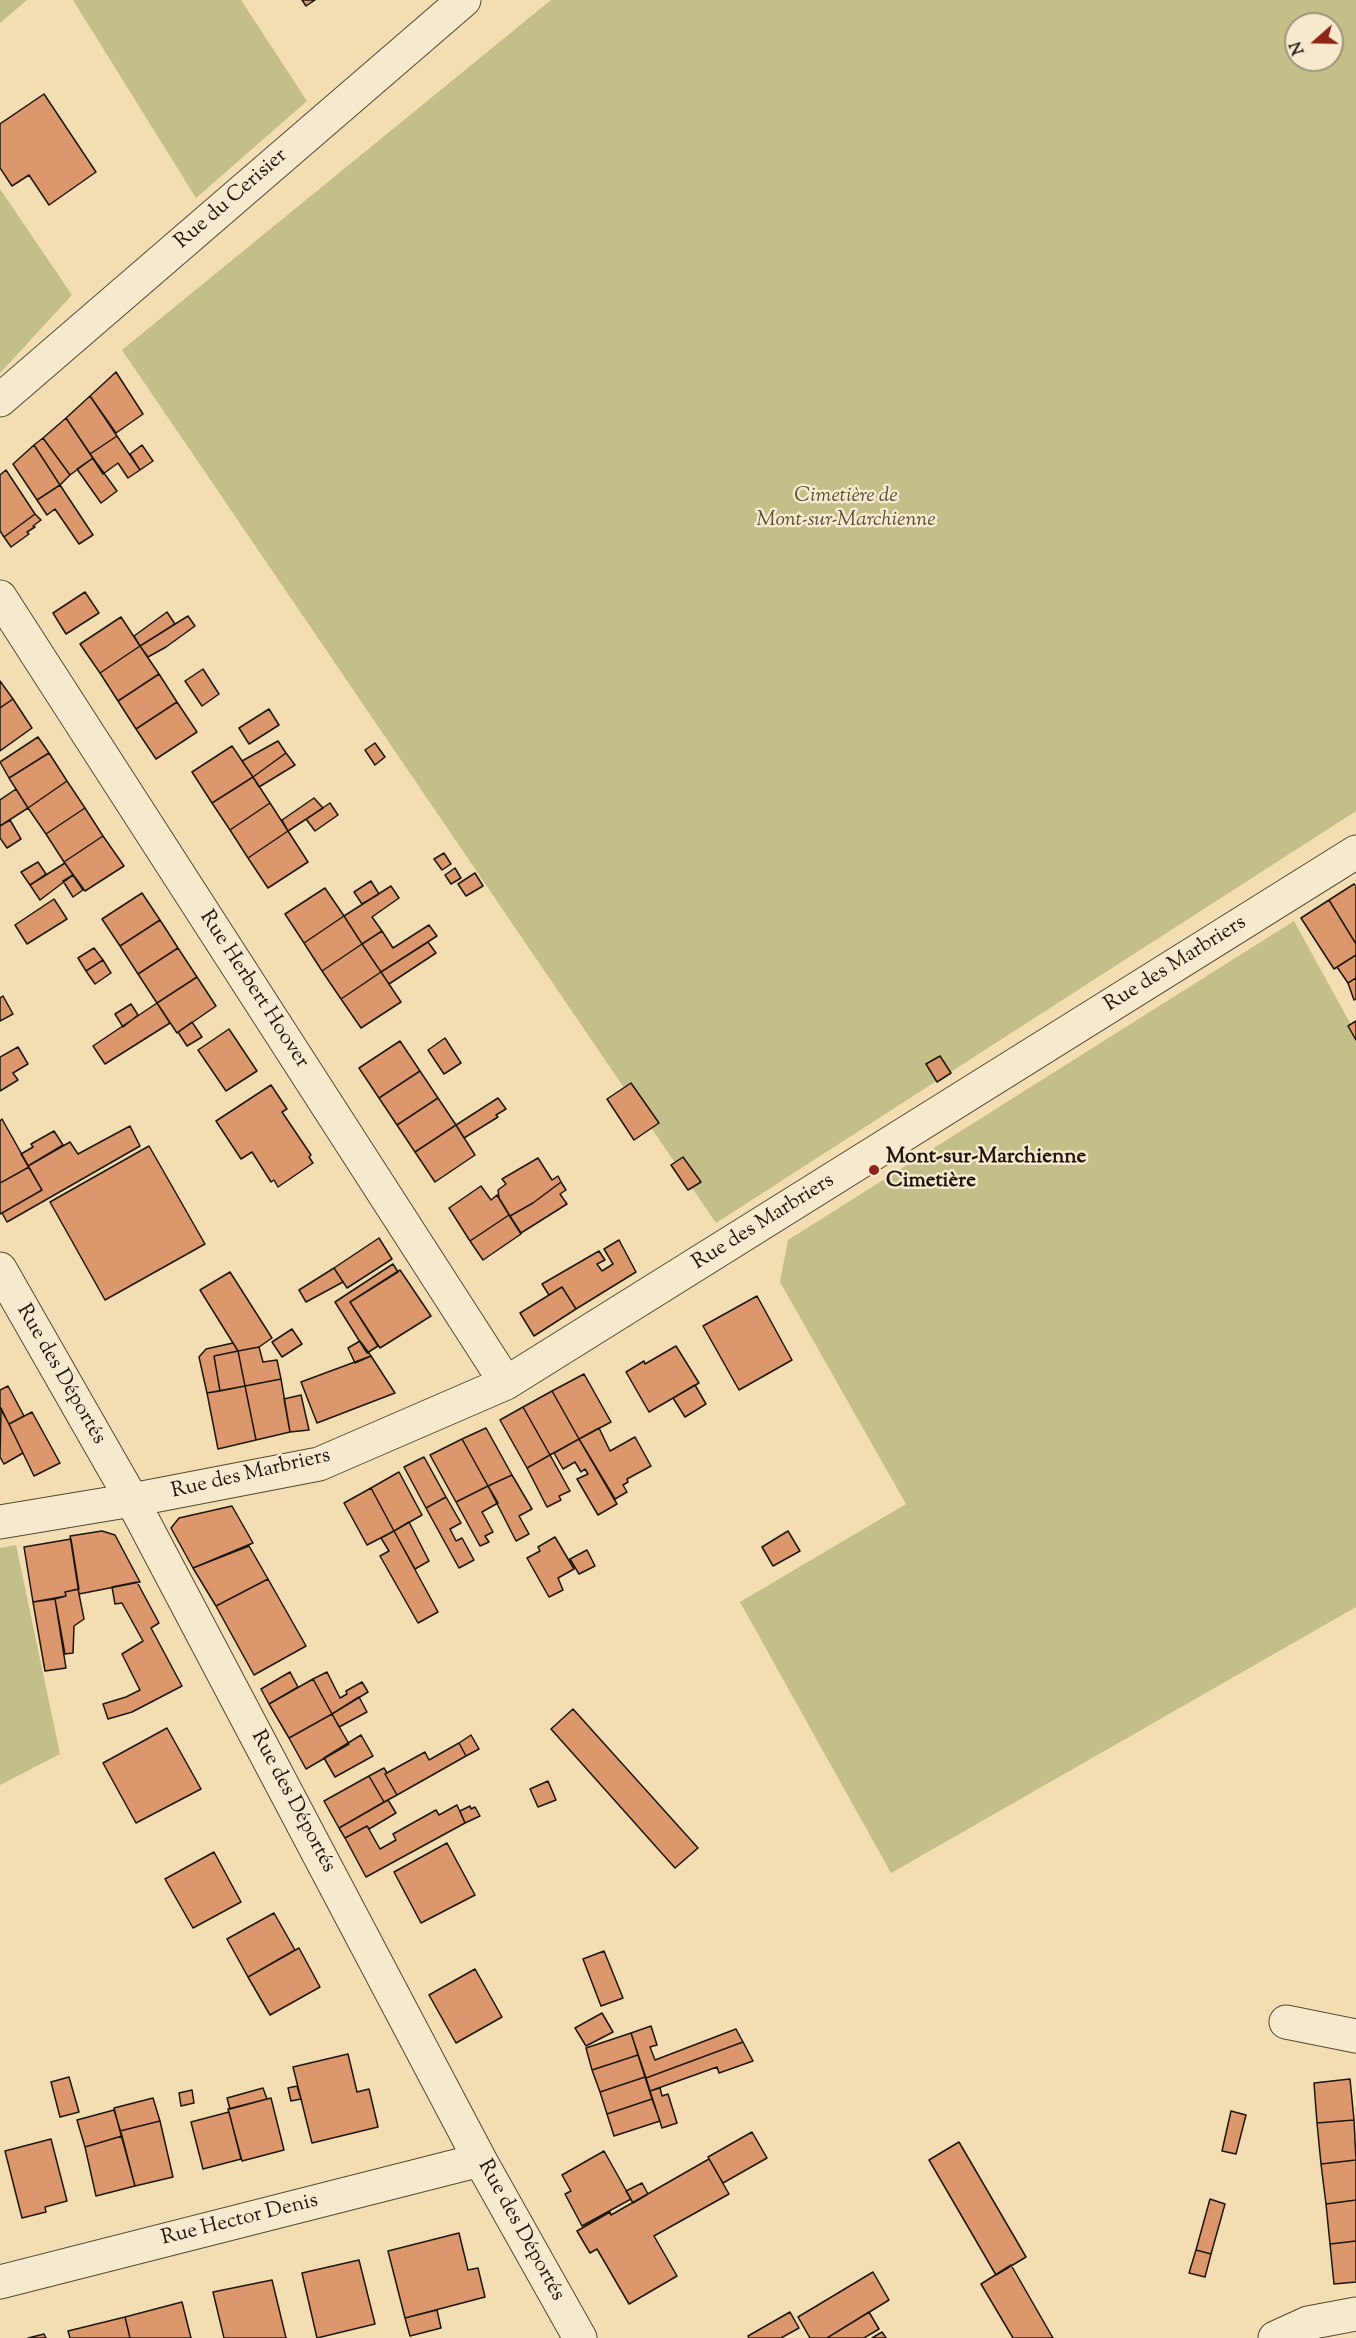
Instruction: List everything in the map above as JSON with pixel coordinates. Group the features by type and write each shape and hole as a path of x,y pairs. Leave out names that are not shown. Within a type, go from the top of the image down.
{"street":[{"name":"Rue du Cerisier","path":"0,400 464,0"},
{"name":"Rue Herbert Hoover","path":"0,597 506,1383"},
{"name":"Rue des Marbriers","path":"0,1522 132,1500 319,1464 506,1383 1356,852"},
{"name":"Rue des Déportés","path":"0,1269 132,1500 480,2160 580,2338"},
{"path":"1286,2022 1356,2036"},
{"name":"Rue Hector Denis","path":"0,2282 480,2160"},
{"path":"1275,2338 1308,2323 1356,2314"}],"green space":[{"path":"0,0 27,0 0,23"},
{"path":"73,0 241,0 307,101 196,198"},
{"name":"Cimetière de Mont-sur-Marchienne","path":"551,0 1356,0 1356,811 716,1223 122,350"},
{"path":"0,189 72,295 0,373"},
{"path":"1294,921 1356,1034 1356,1607 891,1873 740,1602 906,1504 780,1282 788,1240"},
{"path":"16,1545 60,1754 0,1785 0,1548"}],"building":[{"path":"302,0 315,0 306,6"},
{"path":"44,94 96,172 49,205 29,175 12,186 0,168 0,124"},
{"path":"116,372 143,414 116,433 90,396"},
{"path":"90,396 117,436 90,454 66,418"},
{"path":"66,418 93,458 70,475 43,438"},
{"path":"117,436 140,470 128,478 118,463 103,474 90,454"},
{"path":"43,438 70,475 60,485 34,445"},
{"path":"34,445 60,485 37,500 13,464"},
{"path":"142,445 153,461 140,470 130,454"},
{"path":"93,458 117,491 101,503 77,469"},
{"path":"6,470 35,514 4,537 0,531 0,475"},
{"path":"60,485 93,535 79,544 55,509 47,515 37,500"},
{"path":"35,514 41,520 27,532 29,534 11,547 4,537"},
{"path":"85,592 99,613 66,634 53,613"},
{"path":"167,612 175,624 140,646 134,636"},
{"path":"188,616 195,626 148,657 140,646"},
{"path":"121,617 140,646 100,673 80,644"},
{"path":"140,646 159,674 118,701 100,673"},
{"path":"203,669 219,694 202,706 185,681"},
{"path":"159,674 177,702 136,729 118,701"},
{"path":"0,681 13,699 0,708"},
{"path":"13,699 32,728 0,751 0,708"},
{"path":"177,702 197,732 156,759 136,729"},
{"path":"269,709 279,725 249,744 239,728"},
{"path":"38,737 49,753 9,778 0,762"},
{"path":"278,741 286,753 253,777 242,761"},
{"path":"375,743 385,757 375,765 365,750"},
{"path":"232,746 253,777 212,803 192,772"},
{"path":"49,753 67,781 28,808 9,778"},
{"path":"286,753 295,765 259,787 253,777"},
{"path":"253,777 270,803 230,830 212,803"},
{"path":"67,781 85,808 46,834 28,808"},
{"path":"16,789 28,808 0,826 0,800"},
{"path":"314,798 323,808 288,831 282,820"},
{"path":"270,803 288,831 248,858 230,830"},
{"path":"330,803 338,815 315,831 306,819"},
{"path":"85,808 103,836 64,862 46,834"},
{"path":"10,820 21,839 7,848 0,838 0,826"},
{"path":"288,831 308,862 268,888 248,858"},
{"path":"103,836 124,866 85,891 64,862"},
{"path":"444,853 451,864 442,870 434,859"},
{"path":"38,862 46,874 30,885 21,872"},
{"path":"65,863 73,875 40,900 30,885"},
{"path":"455,868 461,878 451,884 445,875"},
{"path":"475,873 483,886 466,896 458,884"},
{"path":"73,875 83,890 73,897 63,881"},
{"path":"371,881 379,894 362,904 354,892"},
{"path":"1354,884 1356,886 1356,944 1329,900"},
{"path":"391,886 399,898 372,917 382,931 362,944 344,916"},
{"path":"325,888 344,916 304,943 285,914"},
{"path":"142,893 160,920 120,946 102,919"},
{"path":"54,899 67,919 27,944 15,925"},
{"path":"1329,900 1356,944 1356,955 1334,969 1301,918"},
{"path":"344,916 362,944 322,971 304,943"},
{"path":"160,920 178,948 138,974 120,946"},
{"path":"429,925 437,936 381,972 362,944 382,931 393,948"},
{"path":"428,942 436,953 389,984 381,972"},
{"path":"362,944 381,972 341,999 322,971"},
{"path":"94,948 103,960 86,971 78,958"},
{"path":"178,948 197,977 157,1003 138,974"},
{"path":"1356,955 1356,978 1348,983 1337,967"},
{"path":"103,960 111,973 95,984 86,971"},
{"path":"381,972 401,1002 361,1028 341,999"},
{"path":"197,977 216,1006 177,1033 157,1003"},
{"path":"1356,978 1356,999 1354,1000 1348,983"},
{"path":"3,996 13,1014 0,1021 0,998"},
{"path":"157,1003 170,1023 105,1064 93,1046"},
{"path":"131,1004 138,1015 123,1027 115,1014"},
{"path":"1356,1021 1356,1040 1348,1026"},
{"path":"192,1022 202,1037 187,1046 178,1032"},
{"path":"229,1029 257,1071 226,1091 198,1050"},
{"path":"445,1038 461,1063 444,1074 428,1050"},
{"path":"400,1041 420,1071 379,1098 359,1068"},
{"path":"18,1047 28,1064 13,1073 18,1080 0,1091 0,1057"},
{"path":"940,1056 951,1073 937,1082 926,1064"},
{"path":"420,1071 438,1098 397,1125 379,1098"},
{"path":"631,1083 659,1123 634,1140 607,1099"},
{"path":"271,1085 287,1109 282,1112 311,1155 309,1157 313,1163 278,1187 274,1180 271,1182 252,1152 241,1159 216,1121"},
{"path":"438,1098 456,1125 415,1152 397,1125"},
{"path":"498,1098 506,1109 496,1115 498,1117 464,1138 456,1125"},
{"path":"2,1119 29,1167 0,1183 0,1121"},
{"path":"456,1125 475,1155 435,1182 415,1152"},
{"path":"130,1126 140,1146 7,1222 2,1213 42,1190 28,1166 70,1142 78,1154"},
{"path":"54,1131 63,1145 28,1166 21,1154 33,1147 31,1144"},
{"path":"149,1146 205,1244 105,1300 50,1202"},
{"path":"683,1157 701,1182 688,1190 671,1165"},
{"path":"538,1158 552,1180 558,1176 561,1182 533,1203 510,1216 499,1198 498,1190 506,1184 502,1179"},
{"path":"29,1167 42,1190 0,1214 0,1183"},
{"path":"561,1182 566,1190 560,1194 567,1204 521,1233 510,1216 533,1203"},
{"path":"481,1186 491,1200 497,1195 509,1215 470,1241 449,1208"},
{"path":"509,1215 521,1234 483,1260 470,1241"},
{"path":"379,1238 392,1259 347,1288 334,1268"},
{"path":"619,1240 636,1272 576,1309 562,1287 549,1295 542,1284 599,1251 605,1260 597,1264 602,1271 613,1264 604,1249"},
{"path":"393,1264 398,1272 350,1302 378,1346 367,1353 335,1302"},
{"path":"334,1268 343,1282 306,1302 299,1290"},
{"path":"400,1270 431,1316 380,1348 350,1302"},
{"path":"230,1272 272,1338 259,1347 238,1351 200,1290"},
{"path":"562,1287 576,1309 534,1336 520,1313"},
{"path":"757,1296 792,1360 739,1390 703,1326"},
{"path":"292,1329 302,1344 282,1357 272,1342"},
{"path":"360,1341 371,1356 355,1363 348,1348"},
{"path":"233,1343 238,1351 214,1356 220,1391 207,1393 199,1357 206,1349"},
{"path":"676,1346 699,1383 649,1412 626,1372"},
{"path":"259,1347 263,1362 277,1360 281,1379 245,1386 238,1351"},
{"path":"238,1351 245,1386 220,1391 214,1356"},
{"path":"371,1356 395,1393 317,1423 301,1382"},
{"path":"584,1374 611,1422 579,1439 552,1391"},
{"path":"281,1379 290,1432 256,1440 245,1386"},
{"path":"695,1385 706,1404 685,1417 673,1398"},
{"path":"8,1386 24,1416 9,1424 0,1408 0,1390"},
{"path":"245,1386 256,1440 218,1449 207,1393"},
{"path":"552,1391 579,1439 550,1455 523,1407"},
{"path":"301,1395 309,1430 290,1432 284,1399"},
{"path":"523,1407 550,1455 527,1468 500,1420"},
{"path":"1,1408 23,1453 4,1464 0,1457"},
{"path":"32,1412 60,1463 34,1476 9,1424"},
{"path":"486,1428 512,1475 488,1486 462,1439"},
{"path":"599,1428 610,1451 635,1437 651,1466 627,1479 628,1482 623,1485 627,1492 615,1499 579,1439"},
{"path":"462,1439 488,1486 456,1502 430,1455"},
{"path":"579,1439 617,1504 598,1515 577,1479 588,1474 585,1469 581,1472 575,1462 563,1469 554,1453"},
{"path":"550,1455 570,1491 559,1496 561,1500 547,1507 527,1468"},
{"path":"424,1457 446,1497 426,1508 404,1467"},
{"path":"399,1472 422,1515 394,1531 371,1488"},
{"path":"512,1475 532,1509 519,1516 529,1534 516,1541 488,1486"},
{"path":"488,1486 498,1503 482,1512 493,1532 485,1536 489,1542 480,1546 456,1502"},
{"path":"371,1488 394,1531 367,1545 344,1503"},
{"path":"446,1497 461,1523 450,1529 456,1541 462,1538 474,1560 459,1568 426,1508"},
{"path":"232,1506 253,1543 193,1568 171,1528 179,1518"},
{"path":"409,1522 429,1561 415,1569 394,1531"},
{"path":"102,1531 115,1535 140,1582 79,1594 70,1536"},
{"path":"394,1531 438,1612 418,1623 380,1556 389,1551 381,1538"},
{"path":"788,1531 800,1551 773,1566 762,1547"},
{"path":"555,1537 574,1569 558,1578 563,1590 549,1597 527,1558 540,1551 538,1547"},
{"path":"71,1539 79,1589 65,1592 66,1596 33,1602 24,1547"},
{"path":"249,1546 268,1579 216,1606 193,1568"},
{"path":"587,1550 595,1566 579,1574 570,1559"},
{"path":"268,1579 306,1646 254,1675 216,1606"},
{"path":"137,1582 159,1623 151,1628 182,1686 132,1712 108,1719 103,1704 140,1690 122,1654 143,1641 122,1603 115,1604 112,1587"},
{"path":"78,1589 84,1619 74,1626 73,1653 65,1654 55,1599 66,1596 65,1592"},
{"path":"55,1599 66,1668 45,1671 33,1602"},
{"path":"290,1672 298,1687 269,1704 261,1689"},
{"path":"327,1672 340,1698 347,1694 346,1691 362,1682 368,1692 332,1714 313,1679"},
{"path":"313,1679 332,1714 289,1738 269,1704"},
{"path":"359,1697 367,1712 339,1727 332,1714"},
{"path":"573,1709 698,1848 675,1868 551,1729"},
{"path":"332,1714 349,1744 306,1769 289,1738"},
{"path":"167,1728 201,1789 136,1823 103,1763"},
{"path":"361,1735 373,1756 335,1777 324,1758"},
{"path":"471,1735 479,1749 466,1756 459,1743"},
{"path":"459,1743 466,1756 397,1795 385,1774 425,1752 429,1760"},
{"path":"384,1768 397,1795 384,1802 369,1776"},
{"path":"369,1776 384,1802 339,1828 324,1801"},
{"path":"548,1781 556,1800 538,1807 530,1789"},
{"path":"388,1800 396,1813 369,1829 367,1826 345,1838 339,1828"},
{"path":"457,1805 465,1823 366,1877 345,1838 367,1826 380,1849 396,1840 393,1834 436,1810 439,1815"},
{"path":"470,1806 471,1809 475,1807 480,1816 465,1823 460,1811"},
{"path":"447,1843 475,1895 421,1923 394,1872"},
{"path":"214,1852 241,1902 193,1928 165,1879"},
{"path":"274,1913 295,1950 248,1977 227,1939"},
{"path":"299,1948 320,1987 270,2015 248,1977"},
{"path":"604,1951 623,1998 601,2006 583,1959"},
{"path":"475,1969 502,2017 456,2043 429,1995"},
{"path":"602,2013 613,2032 586,2046 575,2028"},
{"path":"651,2026 657,2045 650,2047 655,2060 736,2029 743,2042 646,2078 631,2033"},
{"path":"631,2033 638,2055 592,2070 586,2048"},
{"path":"743,2042 753,2061 719,2073 717,2067 650,2091 646,2078"},
{"path":"348,2054 357,2092 369,2089 378,2127 312,2143 293,2067"},
{"path":"638,2055 645,2077 600,2092 592,2070"},
{"path":"69,2077 79,2112 60,2117 51,2082"},
{"path":"645,2077 652,2099 607,2114 600,2092"},
{"path":"1350,2079 1354,2120 1317,2123 1314,2083"},
{"path":"297,2086 301,2099 291,2101 288,2088"},
{"path":"263,2088 267,2099 230,2109 227,2098"},
{"path":"660,2088 662,2096 668,2094 677,2123 662,2128 650,2091"},
{"path":"192,2090 194,2103 181,2106 179,2093"},
{"path":"153,2098 160,2121 120,2131 114,2108"},
{"path":"271,2098 284,2150 242,2161 228,2109"},
{"path":"652,2099 660,2121 614,2136 607,2114"},
{"path":"114,2110 122,2136 85,2147 77,2120"},
{"path":"1231,2111 1246,2115 1236,2154 1222,2151"},
{"path":"229,2112 241,2159 203,2169 191,2122"},
{"path":"1354,2120 1356,2160 1321,2164 1317,2123"},
{"path":"160,2121 173,2177 135,2186 120,2131"},
{"path":"752,2132 767,2158 723,2183 708,2157"},
{"path":"122,2136 135,2186 96,2196 85,2147"},
{"path":"51,2139 67,2201 45,2207 46,2212 22,2218 5,2151"},
{"path":"959,2142 1026,2257 996,2275 929,2160"},
{"path":"604,2151 631,2199 582,2226 565,2194 571,2191 562,2175"},
{"path":"709,2159 729,2194 654,2236 677,2276 629,2304 597,2249 590,2253 577,2231 610,2212 611,2215"},
{"path":"1356,2160 1356,2200 1326,2204 1321,2164"},
{"path":"642,2183 648,2194 633,2203 626,2191"},
{"path":"1210,2199 1225,2204 1211,2254 1196,2250"},
{"path":"1356,2200 1356,2241 1330,2244 1326,2204"},
{"path":"459,2233 468,2270 478,2268 485,2297 405,2318 388,2251"},
{"path":"1356,2241 1356,2282 1334,2284 1330,2244"},
{"path":"1196,2250 1211,2254 1205,2277 1189,2273"},
{"path":"359,2260 375,2324 317,2338 302,2273"},
{"path":"1011,2265 1053,2338 1013,2338 981,2284"},
{"path":"873,2272 889,2300 827,2338 810,2338 798,2317"},
{"path":"272,2280 286,2338 224,2338 213,2292"},
{"path":"182,2302 191,2338 130,2338 125,2317"},
{"path":"437,2310 441,2328 410,2336 405,2318"},
{"path":"790,2312 799,2328 781,2338 749,2338 748,2336"},
{"path":"869,2312 879,2329 864,2338 827,2338"},
{"path":"125,2317 130,2338 70,2338 68,2331"},
{"path":"882,2332 886,2338 872,2338"},
{"path":"44,2334 46,2338 28,2338"}],"place":[{"name":"Mont-sur-Marchienne Cimetière","path":"874,1170"}]}
